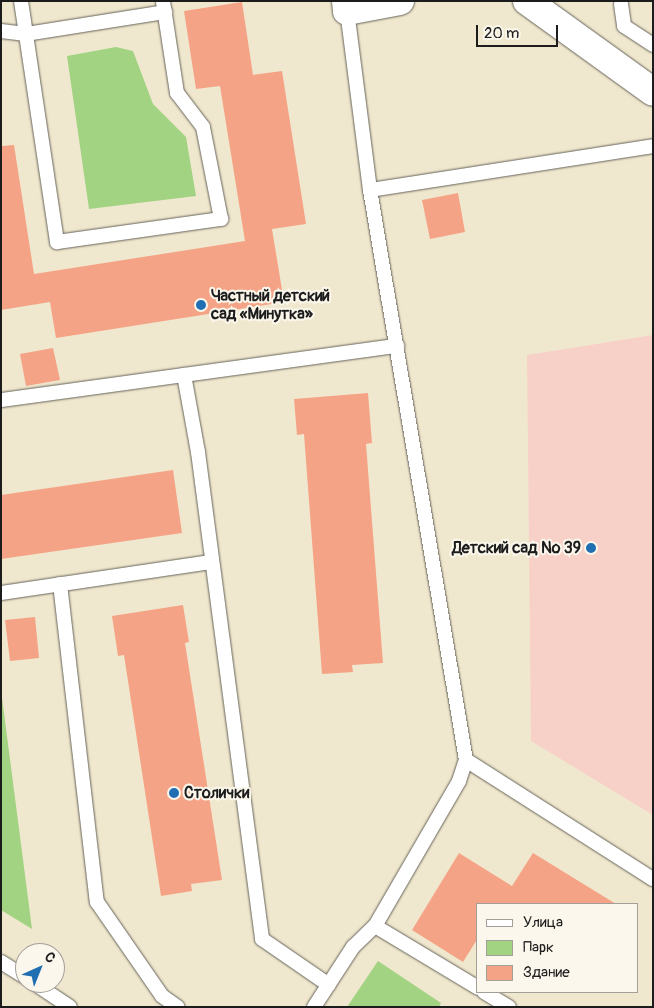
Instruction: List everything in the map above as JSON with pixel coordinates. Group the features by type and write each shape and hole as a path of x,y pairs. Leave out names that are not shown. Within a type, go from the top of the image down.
{"street":[{"path":"347,6 400,1"},
{"path":"528,1 653,92"}],"lane":[{"path":"1,31 26,34 164,7 177,93 203,127 221,219 57,242 26,34 21,1"},
{"path":"620,4 624,26 653,44"},
{"path":"314,1007 353,947 375,926 460,781 466,760 370,190 347,6"},
{"path":"370,190 653,146"},
{"path":"1,400 396,346"},
{"path":"184,375 262,939 329,985"},
{"path":"1,593 211,562"},
{"path":"60,584 97,902 162,996 178,1007"},
{"path":"466,760 653,880"},
{"path":"375,926 477,987"},
{"path":"1,962 15,971"},
{"path":"49,993 70,1007"},
{"path":"486,993 509,1007"}],"shaded area":[{"name":"Детский сад № 39","path":"653,335 653,815 531,741 527,355"}],"green space":[{"path":"116,47 133,51 153,104 186,137 196,196 89,209 67,56"},
{"path":"1,690 32,929 1,910"},
{"path":"378,961 441,1003 439,1007 347,1007"}],"building":[{"path":"242,2 253,75 282,71 306,224 272,229 284,302 56,338 50,302 1,310 1,146 14,145 34,274 245,241 220,86 196,89 184,11"},
{"path":"458,193 465,232 430,239 422,200"},
{"path":"53,348 60,380 26,386 20,354"},
{"path":"368,393 372,443 366,444 383,663 352,665 353,672 322,674 304,434 297,435 294,399"},
{"path":"173,470 182,533 1,559 1,495"},
{"path":"183,605 189,642 185,643 222,880 191,884 192,891 161,896 124,655 118,656 112,616"},
{"path":"35,617 39,658 10,661 5,620"},
{"path":"459,853 512,886 533,853 614,903 477,903 477,940 463,962 412,930"}],"place":[{"name":"Частный детский сад «Минутка»","path":"201,305"},
{"name":"Детский сад № 39","path":"591,548"},
{"name":"Столички","path":"174,793"}]}
